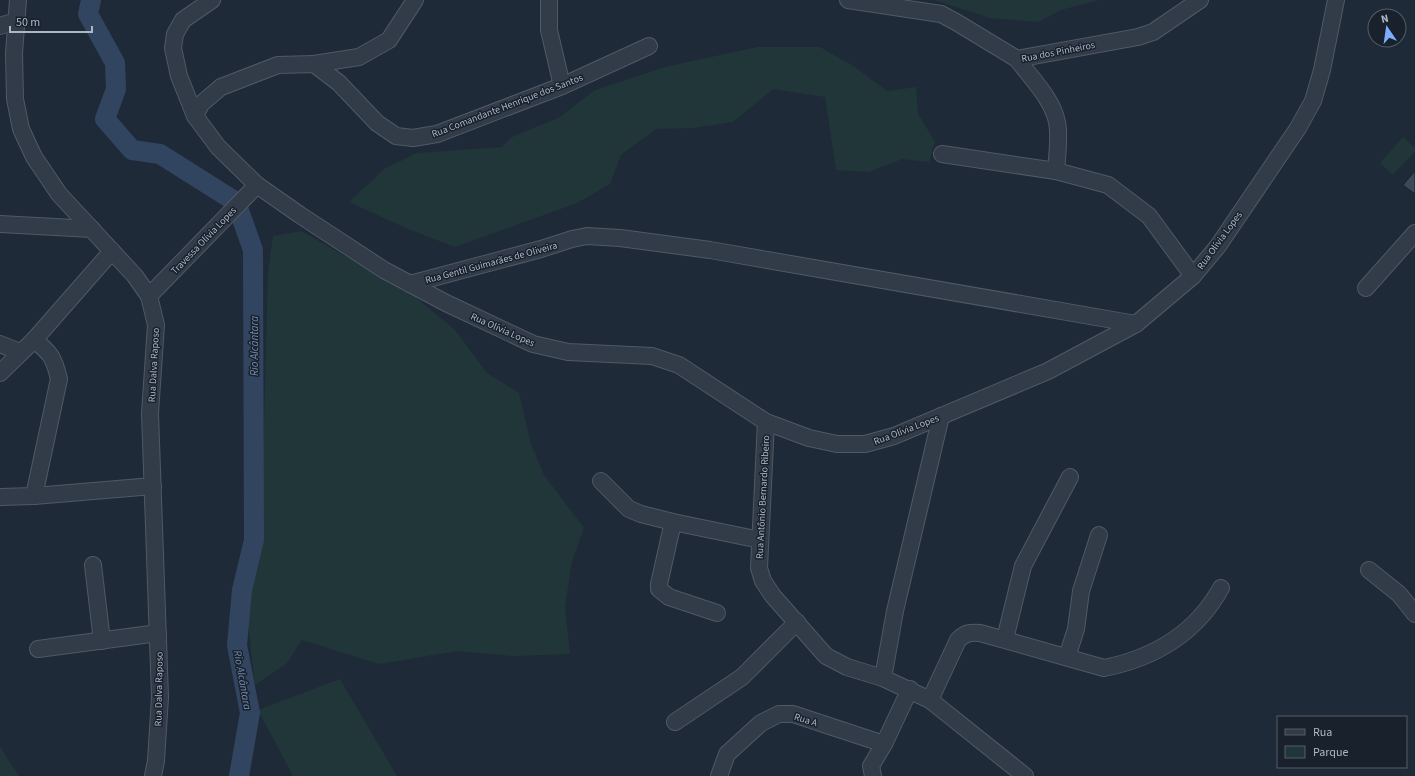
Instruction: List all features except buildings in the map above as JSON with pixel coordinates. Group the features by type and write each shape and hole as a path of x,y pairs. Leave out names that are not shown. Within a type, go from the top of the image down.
{"street":[{"name":"Rua Dalva Raposo","path":"18,0 14,53 15,99 21,129 34,157 59,194 136,276 149,296 156,325 150,413 160,697 156,761 153,776"},
{"name":"Rua Olívia Lopes","path":"212,0 183,20 175,34 173,48 179,76 195,116 252,190 410,284 498,329 533,344 568,352 652,356 679,366 766,422 809,438 837,444 864,444 894,436 1048,371 1136,324 1193,276 1218,246 1298,128 1313,101 1322,70 1336,0"},
{"path":"195,116 201,104 220,87 278,65 314,64 359,57 390,40 416,0"},
{"path":"549,0 549,30 562,86"},
{"name":"Rua dos Pinheiros","path":"848,0 941,14 1017,59 1153,32 1200,0"},
{"path":"0,26 16,21"},
{"name":"Rua Comandante Henrique dos Santos","path":"314,64 339,83 377,123 396,136 413,138 437,134 562,86 648,46"},
{"path":"1017,59 1046,97 1057,121 1058,133 1056,171"},
{"path":"942,154 1056,171 1108,185 1122,194 1149,216 1193,276"},
{"name":"Travessa Olívia Lopes","path":"149,296 225,216 252,190"},
{"path":"0,224 92,229"},
{"path":"1366,288 1415,234"},
{"name":"Rua Gentil Guimarães de Oliveira","path":"410,284 587,236 620,238 710,250 1136,324"},
{"path":"0,374 20,352 34,340 112,251"},
{"path":"34,340 49,351 56,365 59,379 34,496"},
{"path":"0,344 20,352"},
{"path":"883,678 895,611 941,416"},
{"name":"Rua Antônio Bernardo Ribeiro","path":"766,422 759,568 763,581 773,596 826,656 847,667 883,678 910,689 930,700 1018,774"},
{"path":"1005,639 1023,566 1070,476"},
{"path":"601,481 629,509 673,522 760,540"},
{"path":"0,497 34,496 153,486"},
{"path":"673,522 659,589 669,597 717,613"},
{"path":"1067,657 1076,629 1081,591 1099,535"},
{"path":"93,565 102,641"},
{"path":"1369,570 1399,594 1415,614"},
{"path":"930,700 958,640 965,634 971,632 980,633 1005,639 1104,668 1124,664 1150,655 1181,635 1200,619 1221,588"},
{"path":"675,722 742,677 797,622"},
{"path":"38,649 158,633"},
{"path":"868,773 884,744 910,689"},
{"name":"Rua A","path":"719,776 727,754 761,723 779,714 792,714 884,744"}],"green space":[{"path":"934,0 1099,0 1061,10 1038,22 990,18"},
{"path":"757,47 820,47 855,67 887,91 916,87 918,113 935,142 929,162 902,159 869,172 836,170 825,97 773,89 733,122 693,128 656,129 621,155 610,184 577,203 455,247 408,229 349,202 384,169 417,153 502,147 512,137 560,117 595,90 665,67"},
{"path":"1403,137 1415,148 1415,151 1393,175 1380,163"},
{"path":"301,231 412,294 455,330 487,373 519,393 531,444 544,475 584,528 572,561 565,607 570,654 512,656 457,651 379,664 302,640 286,664 255,685 247,615 261,539 268,272 273,236"},
{"path":"340,679 397,776 293,776 258,710"},
{"path":"0,747 19,776 0,776"}],"waterway":[{"name":"Rio Alcântara","path":"91,0 88,14 115,63 116,89 105,119 132,150 160,154 236,202 253,250 254,540 242,590 237,645 250,713 239,776"}]}
